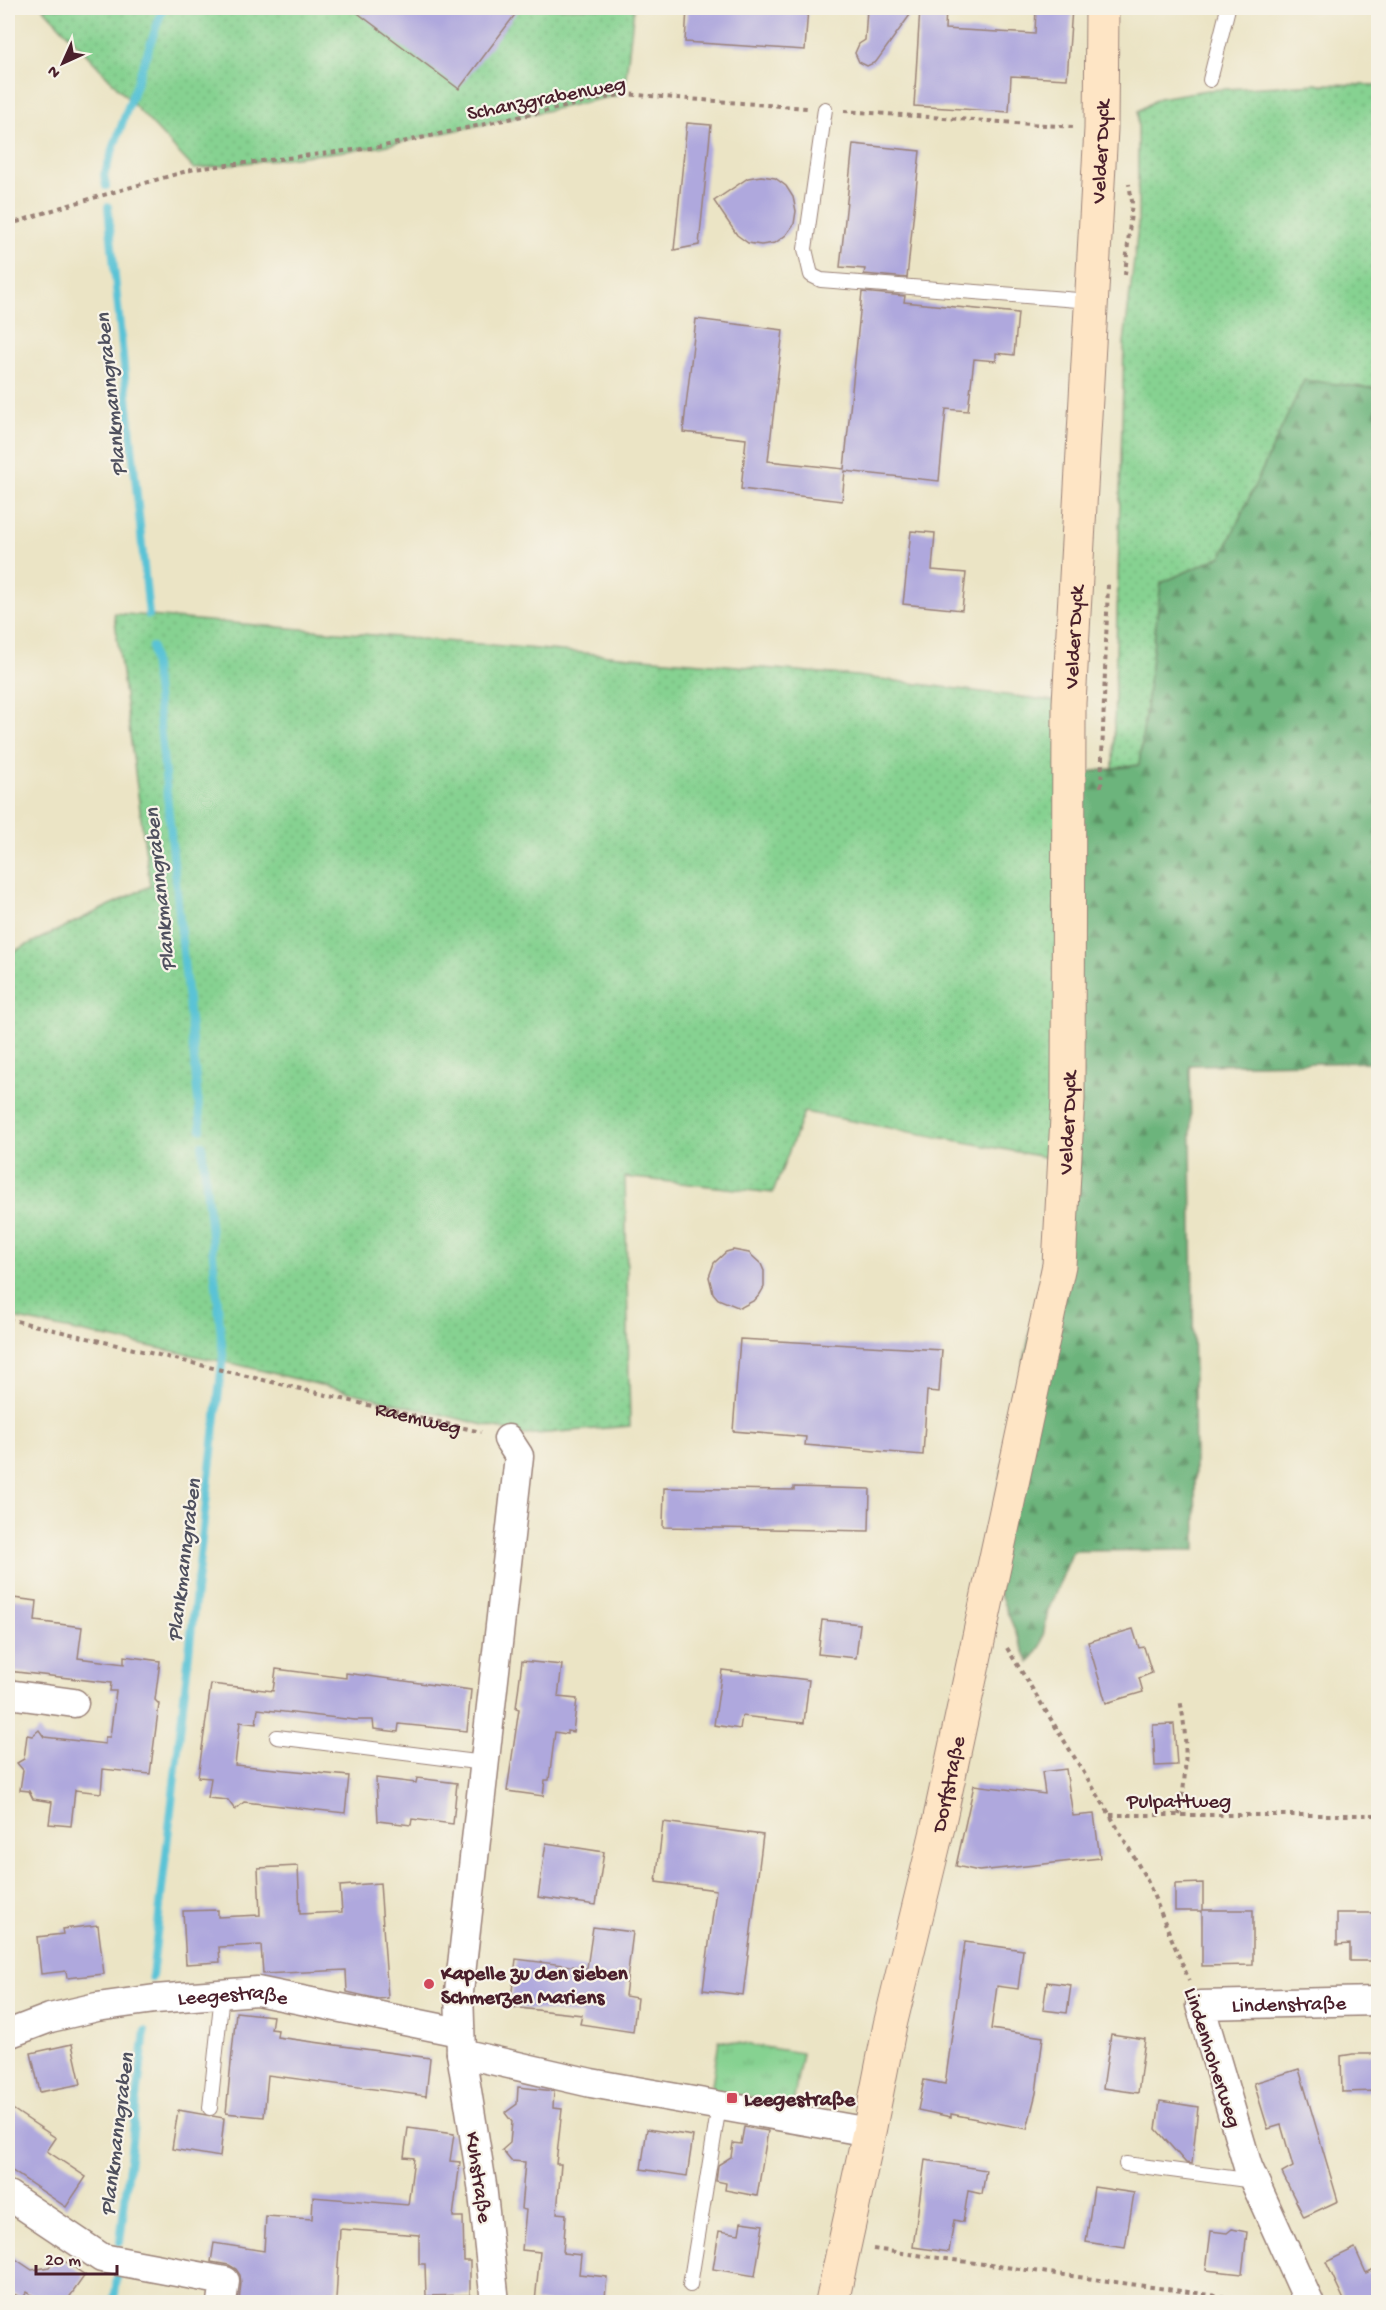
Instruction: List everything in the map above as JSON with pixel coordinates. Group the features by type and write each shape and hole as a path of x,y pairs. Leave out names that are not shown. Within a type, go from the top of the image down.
{"main road":[{"name":"Velder Dyck","path":"1059,1265 1068,1099 1069,703 1101,129 1102,8"},
{"name":"Dorfstraße","path":"832,2302 890,2025 938,1827 1059,1265"}],"street":[{"path":"460,2042 459,1992 519,1456 508,1439"},
{"path":"8,1694 74,1703"},
{"name":"Leegestraße","path":"8,2034 50,2018 97,2007 155,1999 257,1991 460,2042 591,2084 869,2132"},
{"name":"Lindenstraße","path":"1200,2006 1378,2001"},
{"name":"Lindenhoherweg","path":"1200,2006 1248,2167 1309,2302"},
{"name":"Kuhstraße","path":"460,2042 482,2186 495,2302"},
{"path":"8,2195 102,2258 225,2281 222,2302"}],"lane":[{"path":"1210,80 1228,8"},
{"path":"825,109 805,249 811,275 821,280 1091,301"},
{"path":"277,1737 484,1763"},
{"path":"210,2108 222,1994"},
{"path":"690,2285 719,2106"},
{"path":"1126,2164 1254,2181"}],"path":[{"name":"Schanzgrabenweg","path":"8,225 194,169 379,147 624,94 1101,129"},
{"name":"Raemweg","path":"8,1318 508,1439"},
{"name":"Pulpattweg","path":"985,1612 1110,1815 1378,1815"},
{"path":"1179,1700 1185,1726 1184,1784 1179,1815"},
{"name":"Lindenhoherweg","path":"1110,1815 1147,1880 1200,2006"},
{"path":"844,2246 1262,2302"}],"green space":[{"path":"43,8 634,8 624,94 379,147 194,169"},
{"path":"1317,84 1378,85 1378,389 1304,381 1222,556 1161,583 1139,765 1113,768 1124,343 1138,226 1138,111 1159,98 1207,90"},
{"path":"1304,380 1378,389 1378,1062 1190,1065 1196,1550 1073,1551 1048,1611 1041,1646 1029,1663 984,1558 1043,1268 1050,1158 1065,775 1139,765 1161,583 1222,556"},
{"path":"114,613 856,676 1069,703 1050,1158 804,1112 773,1193 625,1177 630,1426 525,1435 239,1365 8,1317 8,954 150,886"},
{"path":"719,2040 802,2053 793,2104 711,2091"}],"building":[{"path":"351,8 520,8 459,89"},
{"path":"687,8 808,8 805,50 685,42"},
{"path":"867,8 915,8 876,62 867,66 859,62 855,53 859,44 865,40"},
{"path":"920,8 946,8 945,29 1035,34 1036,8 1072,8 1067,79 1011,76 1009,112 914,106"},
{"path":"687,123 711,125 699,245 674,250"},
{"path":"853,144 920,151 907,278 864,274 865,269 840,267"},
{"path":"761,176 775,178 786,186 793,197 796,211 794,224 786,235 775,243 761,245 748,243 737,235 714,201 748,178"},
{"path":"862,292 905,296 904,302 1018,313 1014,355 996,353 996,361 974,359 968,411 946,409 939,481 845,471 842,501 741,489 746,439 683,432 696,319 783,330 768,461 844,469"},
{"path":"911,531 935,533 932,570 966,573 962,610 903,604"},
{"path":"733,1250 749,1253 761,1264 764,1271 764,1287 760,1294 755,1300 740,1308 718,1299 713,1293 709,1277 714,1263 726,1252"},
{"path":"740,1339 942,1350 939,1392 927,1391 923,1455 805,1445 806,1437 733,1431"},
{"path":"794,1487 870,1489 869,1531 663,1527 664,1488 794,1490"},
{"path":"13,1598 37,1601 35,1621 82,1627 78,1658 124,1664 124,1656 160,1661 155,1700 159,1704 150,1774 103,1769 101,1793 75,1790 71,1826 49,1824 52,1802 33,1799 29,1791 20,1790 23,1770 17,1763 24,1759 27,1735 32,1736 39,1730 44,1737 105,1744 105,1737 110,1737 116,1691 110,1691 111,1683 8,1671 8,1641"},
{"path":"822,1620 860,1624 856,1658 818,1654"},
{"path":"1133,1629 1139,1648 1144,1647 1152,1673 1139,1678 1143,1692 1106,1703 1088,1642"},
{"path":"522,1661 562,1665 558,1697 577,1699 573,1732 567,1731 567,1734 555,1732 549,1780 545,1780 543,1796 507,1791 519,1709 516,1708"},
{"path":"276,1669 346,1678 346,1673 471,1690 467,1731 399,1724 398,1732 374,1729 373,1720 258,1709 256,1724 240,1722 235,1765 349,1776 345,1813 244,1802 235,1810 228,1800 208,1798 211,1778 198,1777 211,1684 273,1691"},
{"path":"722,1670 809,1680 804,1723 742,1716 740,1729 714,1725"},
{"path":"1174,1724 1177,1765 1155,1766 1153,1725"},
{"path":"1066,1769 1073,1816 1094,1814 1100,1858 979,1871 956,1866 974,1785 1045,1794 1042,1772"},
{"path":"376,1778 416,1783 417,1778 457,1783 453,1824 412,1819 411,1825 378,1821"},
{"path":"663,1822 763,1835 743,1995 703,1990 716,1890 656,1882"},
{"path":"546,1843 604,1852 596,1905 538,1897"},
{"path":"298,1866 300,1914 342,1912 340,1886 380,1883 388,1998 378,1999 347,1992 346,1970 263,1974 261,1945 219,1947 220,1962 186,1964 183,1911 218,1910 218,1917 260,1915 258,1868"},
{"path":"1203,1883 1203,1910 1253,1910 1253,1965 1202,1966 1202,1911 1175,1911 1175,1884"},
{"path":"1337,1913 1378,1913 1378,1961 1350,1961 1350,1944 1337,1945"},
{"path":"98,1925 104,1974 67,1978 66,1971 41,1974 37,1937 63,1934 62,1929"},
{"path":"593,1927 633,1932 625,1996 637,1998 633,2032 580,2024 582,2015 510,2007 516,1959 587,1968"},
{"path":"965,1942 1023,1950 1018,1989 997,1986 991,2029 1043,2037 1036,2093 1027,2129 918,2110 924,2080 945,2084"},
{"path":"1047,1982 1071,1985 1067,2013 1043,2010"},
{"path":"236,2012 273,2016 271,2029 278,2030 277,2037 430,2058 426,2096 268,2075 264,2117 226,2113"},
{"path":"1111,2034 1145,2039 1138,2093 1103,2088"},
{"path":"72,2044 81,2084 40,2092 31,2053"},
{"path":"1378,2054 1378,2091 1342,2092 1341,2056"},
{"path":"1299,2069 1338,2201 1304,2217 1282,2173 1293,2167 1281,2125 1268,2129 1254,2083"},
{"path":"518,2087 554,2091 553,2108 562,2109 556,2164 561,2164 557,2213 566,2214 563,2253 581,2255 579,2274 607,2277 605,2298 601,2298 600,2302 535,2302 540,2252 522,2250 526,2210 521,2209 525,2162 511,2161 502,2150 510,2143 512,2122 505,2113 517,2104"},
{"path":"1160,2101 1198,2107 1192,2164 1186,2163 1156,2129"},
{"path":"8,2106 56,2138 47,2151 86,2177 66,2207 8,2168"},
{"path":"178,2110 224,2118 220,2157 172,2149"},
{"path":"744,2127 768,2131 757,2196 725,2190 726,2183 716,2181 718,2165 731,2157 733,2143 741,2144"},
{"path":"408,2128 454,2134 450,2161 460,2162 453,2217 463,2217 464,2261 470,2261 470,2295 426,2296 425,2264 419,2264 419,2235 340,2229 336,2300 263,2297 263,2302 239,2302 240,2275 229,2265 211,2262 214,2243 264,2251 266,2216 312,2219 313,2197 408,2205 414,2158 404,2157"},
{"path":"647,2129 693,2136 687,2176 641,2169"},
{"path":"925,2160 986,2170 982,2194 968,2191 963,2222 954,2220 949,2252 913,2247"},
{"path":"1094,2187 1134,2193 1125,2248 1086,2242"},
{"path":"741,2222 763,2225 755,2276 713,2269 719,2231 739,2234"},
{"path":"1232,2229 1247,2232 1242,2274 1206,2270 1211,2231 1227,2233"},
{"path":"1355,2248 1366,2273 1378,2267 1378,2293 1358,2302 1345,2302 1326,2262"},
{"path":"8,2254 32,2270 49,2267 57,2256 85,2275 66,2302 43,2302 27,2292 23,2298 8,2292"}],"waterway":[{"name":"Plankmanngraben","path":"106,186 104,175 163,8"},
{"name":"Plankmanngraben","path":"108,207 149,615"},
{"name":"Plankmanngraben","path":"152,647 201,1129"},
{"name":"Plankmanngraben","path":"152,1977 223,1355 202,1145"},
{"name":"Plankmanngraben","path":"120,2242 145,2031"},
{"name":"Plankmanngraben","path":"114,2302 117,2278"}],"place":[{"name":"Kapelle zu den sieben Schmerzen Mariens","path":"429,1984"},
{"name":"Leegestraße","path":"732,2098"}]}
